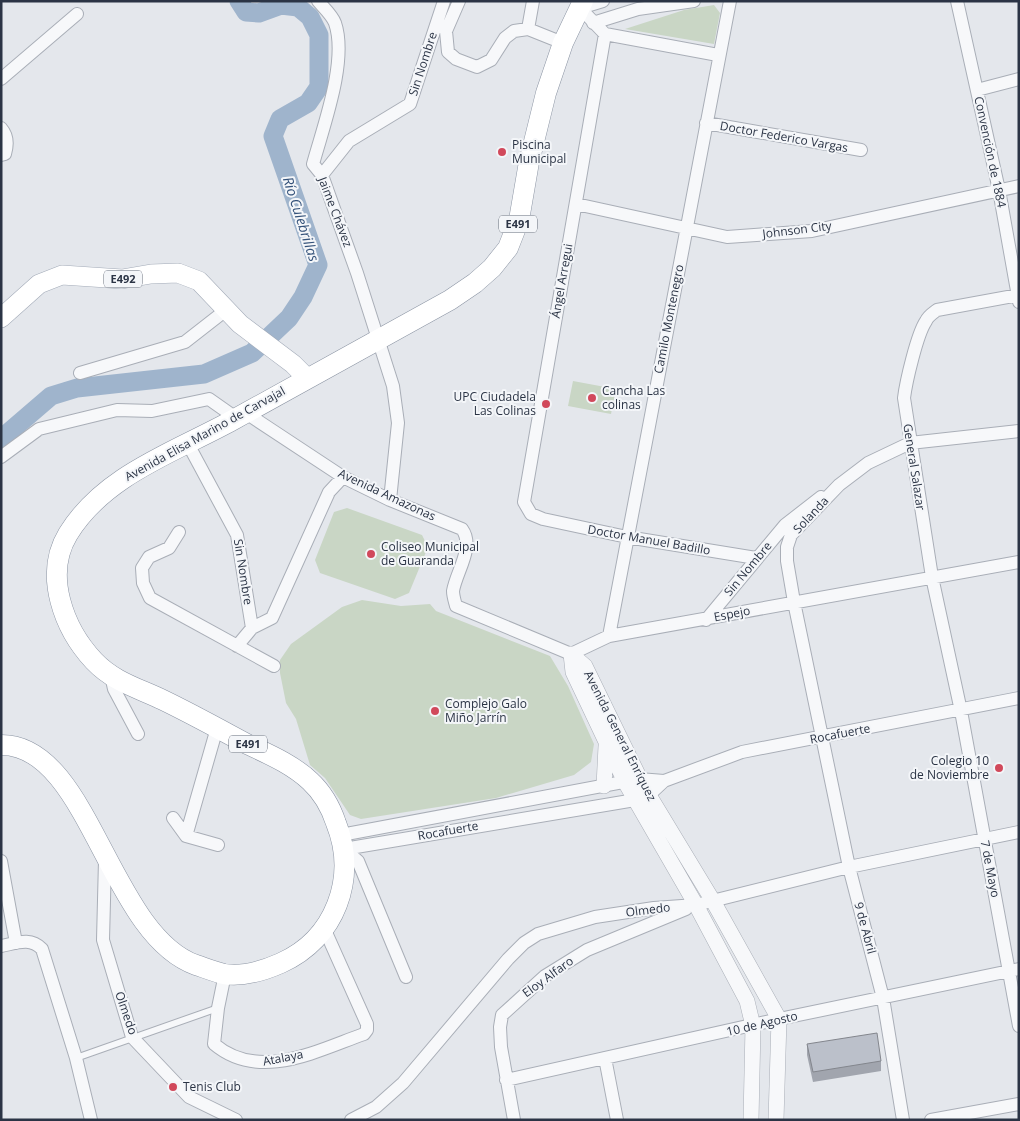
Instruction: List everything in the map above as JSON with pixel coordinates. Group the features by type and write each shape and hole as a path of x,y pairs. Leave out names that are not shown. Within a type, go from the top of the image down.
{"highway":[{"name":"E491","path":"563,43 586,11"},
{"name":"Avenida Elisa Marino de Carvajal","path":"1,745 8,744 31,752 51,769 68,789 142,922 166,948 192,964 225,974 267,970 291,959 311,943 324,928 340,900 345,880 343,842 330,807 311,782 289,765 161,699 123,684 96,663 78,642 65,616 57,590 59,562 66,538 83,514 107,490 148,463 188,444 450,300 475,283 492,268 508,248 519,220 529,162 546,93 563,43"}],"main road":[{"name":"E492","path":"1,318 39,284 62,275 122,279 151,274 178,273 199,281 240,324 293,364 307,378"}],"street":[{"name":"Jaime Chávez","path":"318,1 335,22 338,55 333,92 313,164 322,175 393,386 398,423 390,500"},
{"name":"Sin Nombre","path":"322,175 349,141 410,104 444,1"},
{"path":"459,1 446,32 448,52 456,60 477,67 491,60 505,38 514,31 528,29 563,43"},
{"path":"528,29 532,1"},
{"path":"586,11 603,1"},
{"name":"Camilo Montenegro","path":"609,636 718,55 730,1"},
{"name":"Convención de 1884","path":"957,1 999,190 1018,298"},
{"path":"586,11 690,2"},
{"path":"586,11 605,34 718,55"},
{"path":"1,79 76,14"},
{"name":"Ángel Arregui","path":"543,519 531,514 524,502 605,34"},
{"path":"976,90 1019,79"},
{"name":"Doctor Federico Vargas","path":"706,123 861,150"},
{"path":"1,128 6,134 8,145 5,154 1,155"},
{"name":"Johnson City","path":"576,204 727,237 812,231 1019,186"},
{"name":"General Salazar","path":"961,711 932,577 904,398 907,380 925,321 938,310 1018,298"},
{"path":"80,372 185,342 226,310"},
{"name":"Avenida Amazonas","path":"1,457 39,429 117,410 152,411 209,399 241,415 343,477 390,500 462,530 467,536 466,548 453,593 456,606 571,654"},
{"name":"Solanda","path":"822,738 787,561 787,547 792,535 839,485 868,463 910,443 1019,431"},
{"name":"Sin Nombre","path":"188,444 237,535 252,628"},
{"path":"237,646 252,628 272,618 329,492 343,477"},
{"name":"Sin Nombre","path":"706,620 785,525 809,504 839,485"},
{"name":"Doctor Manuel Badillo","path":"543,519 627,537 756,558"},
{"path":"179,532 169,548 149,558 142,568 143,583 150,598 274,666"},
{"name":"Espejo","path":"571,654 609,636 1019,562"},
{"name":"Avenida General Enríquez","path":"571,654 573,672 606,740 642,798 696,906 747,1001 753,1026 751,1120"},
{"name":"Avenida General Enríquez","path":"571,654 585,666 632,781"},
{"path":"111,676 114,689 138,734"},
{"name":"Rocafuerte","path":"343,842 642,798 664,781 742,752 961,711 1019,698"},
{"name":"7 de Mayo","path":"961,711 984,839 1014,970 1019,1026"},
{"path":"186,836 217,728"},
{"name":"9 de Abril","path":"822,738 849,867 883,998 903,1120"},
{"path":"604,786 606,740"},
{"name":"Rocafuerte","path":"343,842 604,786 632,781 664,781"},
{"name":"Avenida General Enríquez","path":"642,798 713,901 779,1019"},
{"path":"173,818 186,836 218,845"},
{"name":"Olmedo","path":"351,1120 376,1107 402,1083 524,942 556,927 595,917 654,908 696,906 849,867 1019,832"},
{"path":"343,842 358,861 406,977"},
{"name":"Olmedo","path":"106,857 103,940 132,1037 189,1097 236,1120"},
{"path":"1,861 16,943"},
{"name":"Eloy Alfaro","path":"514,1120 506,1080 500,1027 502,1016 511,1005 545,976 587,950 696,906"},
{"name":"Atalaya","path":"218,1008 214,1044 226,1054 257,1064 301,1056 364,1034 368,1024 324,928"},
{"path":"1,946 35,942 42,949 76,1058 91,1120"},
{"name":"10 de Agosto","path":"506,1080 779,1019 1014,970"},
{"path":"218,1008 225,974"},
{"path":"776,1120 779,1019"},
{"path":"605,1058 617,1120"},
{"path":"931,1120 1019,1104"}],"lane":[{"path":"76,1058 218,1008"}],"green space":[{"path":"714,5 720,13 714,44 625,29 684,10"},
{"name":"Cancha Las colinas","path":"573,381 616,389 611,414 568,406"},
{"name":"Coliseo Municipal de Guaranda","path":"347,508 422,535 428,547 409,593 395,599 320,573 315,560 334,512"},
{"name":"Complejo Galo Miño Jarrín","path":"362,600 401,606 430,604 436,611 550,656 568,686 594,744 591,762 574,775 496,798 361,819 350,815 325,778 310,765 296,719 286,703 280,673 280,660 291,644 342,607"}],"building":[{"path":"877,1033 881,1061 813,1072 807,1044"}],"waterway":[{"name":"Río Culebrillas","path":"1,439 51,396 77,388 204,374 252,353 289,318 303,297 318,265 273,136 280,119 308,103 319,87 319,35 310,17 298,7 281,5 259,13 246,12 239,1"}],"place":[{"name":"Piscina Municipal","path":"502,152"},
{"name":"Cancha Las colinas","path":"592,398"},
{"name":"UPC Ciudadela Las Colinas","path":"546,404"},
{"name":"Coliseo Municipal de Guaranda","path":"371,554"},
{"name":"Complejo Galo Miño Jarrín","path":"435,711"},
{"name":"Colegio 10 de Noviembre","path":"999,768"},
{"name":"Tenis Club","path":"173,1087"}]}
